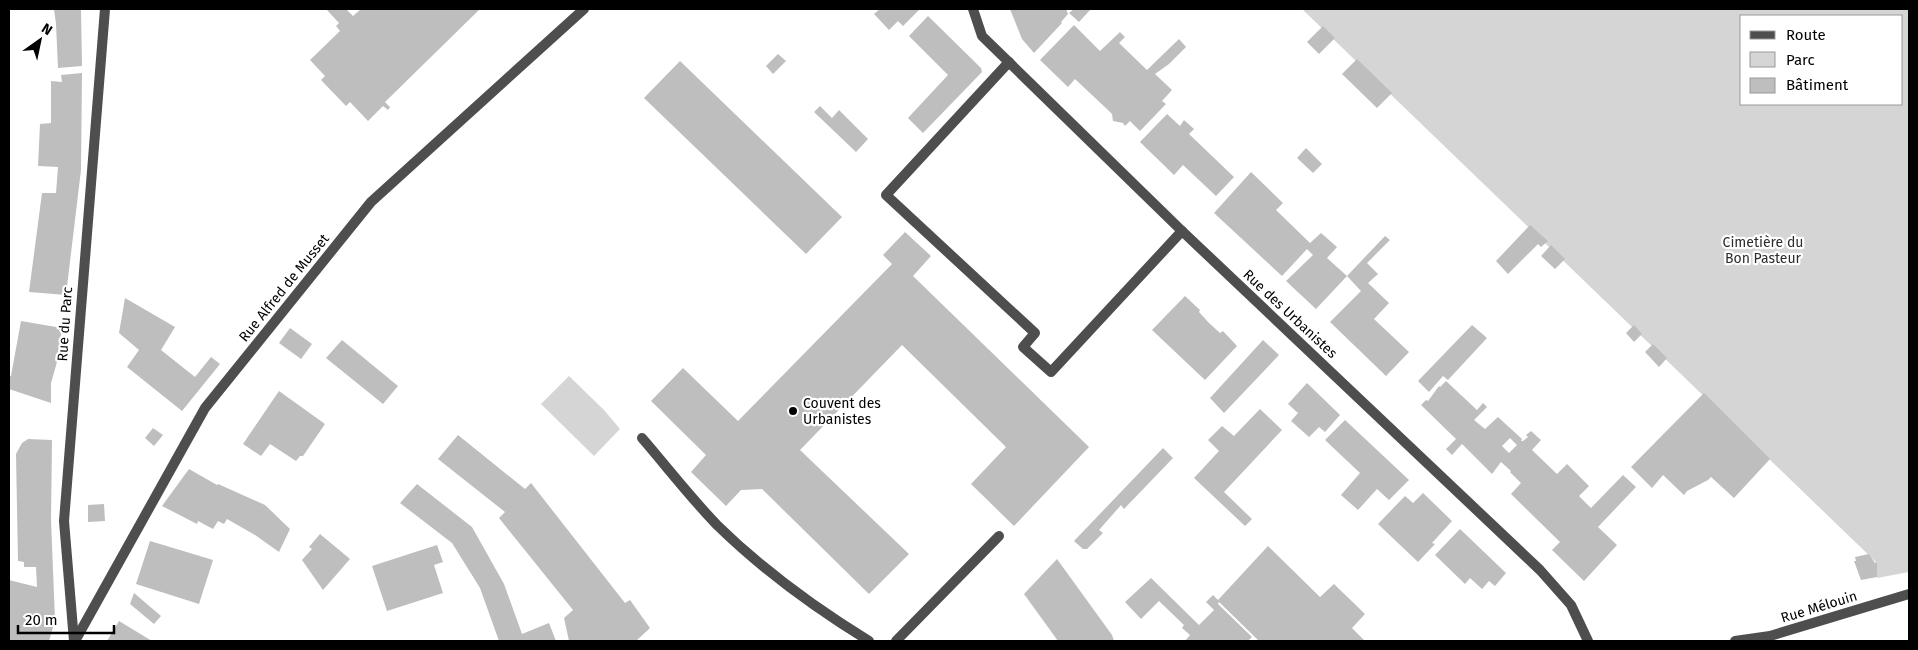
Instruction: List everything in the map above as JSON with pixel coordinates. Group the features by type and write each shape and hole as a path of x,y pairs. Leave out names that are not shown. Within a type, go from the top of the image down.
{"street":[{"name":"Rue du Parc","path":"74,641 64,521 105,9"},
{"name":"Rue Alfred de Musset","path":"74,641 205,408 370,202 584,9"},
{"name":"Rue des Urbanistes","path":"972,9 982,36 1182,231 1540,570 1571,605 1588,641"},
{"path":"1009,62 886,195 1035,333 1023,347 1051,372 1182,231"},
{"path":"642,438 717,524 770,572 846,627 870,641"},
{"path":"896,641 999,536"},
{"name":"Rue Mélouin","path":"1735,641 1770,636 1909,594"}],"green space":[{"name":"Cimetière du Bon Pasteur","path":"1302,9 1909,9 1909,572 1877,578 1877,563"},
{"path":"569,376 604,410 620,429 594,456 541,404"}],"building":[{"path":"54,9 81,9 82,66 58,68"},
{"path":"326,9 346,9 353,16 361,9 480,9 385,102 390,107 388,110 383,106 368,121 350,102 346,106 321,80 325,76 310,60 340,31 336,26 339,23"},
{"path":"880,9 920,9 903,26 898,21 889,30 874,14"},
{"path":"1010,9 1066,9 1068,14 1034,53 1022,39"},
{"path":"1074,9 1091,9 1079,22 1069,13"},
{"path":"928,16 981,68 982,72 923,133 908,118 948,75 909,36"},
{"path":"1074,25 1100,51 1120,32 1125,37 1119,43 1147,70 1179,39 1186,47 1169,64 1155,74 1172,90 1162,101 1166,104 1140,131 1130,121 1125,126 1123,123 1113,121 1112,114 1075,79 1068,87 1040,60"},
{"path":"1323,26 1335,38 1319,54 1307,42"},
{"path":"778,54 786,61 773,74 766,66"},
{"path":"1357,59 1392,93 1377,108 1342,74"},
{"path":"680,61 842,217 806,254 644,98"},
{"path":"82,73 81,170 66,295 29,292 42,193 56,193 58,167 38,166 40,124 51,123 51,81 62,82 61,75"},
{"path":"820,106 832,118 839,110 868,139 856,152 814,112"},
{"path":"1167,114 1180,126 1184,120 1194,129 1189,134 1234,177 1216,196 1183,165 1174,175 1140,142"},
{"path":"1306,148 1322,164 1313,173 1297,158"},
{"path":"1251,172 1283,203 1276,210 1310,243 1321,233 1337,247 1327,258 1347,276 1316,309 1286,281 1313,255 1307,249 1282,276 1214,213"},
{"path":"1530,225 1548,241 1541,247 1538,244 1508,274 1496,261"},
{"name":"Couvent des Urbanistes","path":"905,232 931,256 913,276 1089,447 1014,526 971,484 1006,447 902,345 800,450 909,554 869,594 762,489 741,490 726,506 691,472 706,455 651,401 683,368 738,421 892,264 883,255"},
{"path":"1385,236 1390,240 1367,263 1378,274 1368,283 1389,303 1374,319 1409,352 1386,376 1330,322 1361,291 1347,276"},
{"path":"1551,245 1565,259 1555,269 1541,256"},
{"path":"1185,296 1200,310 1199,312 1209,323 1220,333 1223,331 1237,346 1205,380 1152,330"},
{"path":"125,298 175,327 161,350 195,377 211,357 220,364 182,411 127,367 139,350 119,333"},
{"path":"21,321 62,328 57,362 51,383 51,403 9,389 9,376 11,376"},
{"path":"1472,325 1487,338 1448,380 1443,376 1429,392 1418,381"},
{"path":"1634,325 1642,334 1634,342 1626,333"},
{"path":"290,328 312,344 301,359 279,343"},
{"path":"342,340 398,386 383,404 326,358"},
{"path":"1263,340 1279,355 1224,413 1210,398"},
{"path":"1653,344 1667,358 1659,367 1645,352"},
{"path":"1446,381 1477,410 1483,403 1487,407 1474,420 1485,429 1498,417 1522,439 1521,441 1528,437 1526,435 1531,431 1541,440 1532,450 1557,474 1567,464 1589,486 1579,496 1591,508 1623,475 1636,487 1598,527 1617,545 1584,581 1552,550 1560,542 1511,494 1521,483 1511,471 1501,462 1492,474 1462,444 1452,455 1446,449 1456,439 1421,405 1426,400 1428,401","holes":["1510,438 1517,445 1509,453 1502,446"]},
{"path":"1307,383 1340,415 1325,432 1319,427 1309,437 1291,421 1298,413 1288,404"},
{"path":"279,391 325,424 303,456 300,456 296,461 270,444 261,456 243,444"},
{"path":"1704,393 1770,459 1734,498 1711,477 1687,491 1684,495 1663,475 1652,488 1631,467"},
{"path":"1260,409 1282,430 1224,492 1252,519 1245,526 1194,478 1219,451 1208,440 1222,426 1234,436"},
{"path":"1345,420 1409,480 1389,500 1377,489 1358,510 1341,495 1360,473 1325,440"},
{"path":"153,428 163,435 154,446 145,438"},
{"path":"458,435 525,489 531,483 625,603 630,600 650,628 636,641 569,641 564,618 573,610 499,518 505,512 438,459"},
{"path":"28,439 52,440 51,520 55,620 49,641 9,641 9,580 37,587 36,567 24,567 24,562 18,561 16,454 22,443"},
{"path":"1163,448 1173,458 1124,509 1121,505 1099,530 1103,533 1087,549 1083,549 1074,541"},
{"path":"189,469 217,485 265,505 290,529 279,552 227,519 224,524 218,521 213,529 198,521 197,524 162,506"},
{"path":"417,484 472,527 504,584 522,634 549,623 556,641 499,641 480,588 452,543 400,503"},
{"path":"1423,493 1452,521 1432,543 1435,544 1418,562 1378,524 1405,496 1413,503"},
{"path":"104,504 105,521 88,522 88,505"},
{"path":"1460,529 1506,573 1495,586 1489,581 1482,589 1470,578 1465,584 1435,555"},
{"path":"320,534 350,559 323,590 302,560 312,549 309,547"},
{"path":"150,541 213,560 199,604 136,584"},
{"path":"437,545 443,562 434,565 443,593 387,611 372,566"},
{"path":"1268,546 1320,597 1334,584 1365,614 1352,628 1365,641 1259,641 1219,602 1218,604 1252,637 1248,641 1185,641 1190,635 1182,628 1184,625 1159,601 1141,619 1125,602 1151,578 1199,625 1214,610 1206,602 1213,595 1218,600"},
{"path":"1869,554 1875,563 1877,562 1877,577 1861,580 1854,561 1856,561 1855,557"},
{"path":"1057,559 1112,635 1114,641 1058,641 1024,594"},
{"path":"134,593 161,616 154,624 130,604"},
{"path":"119,621 152,641 107,641"}],"place":[{"name":"Couvent des Urbanistes","path":"793,411"}]}
